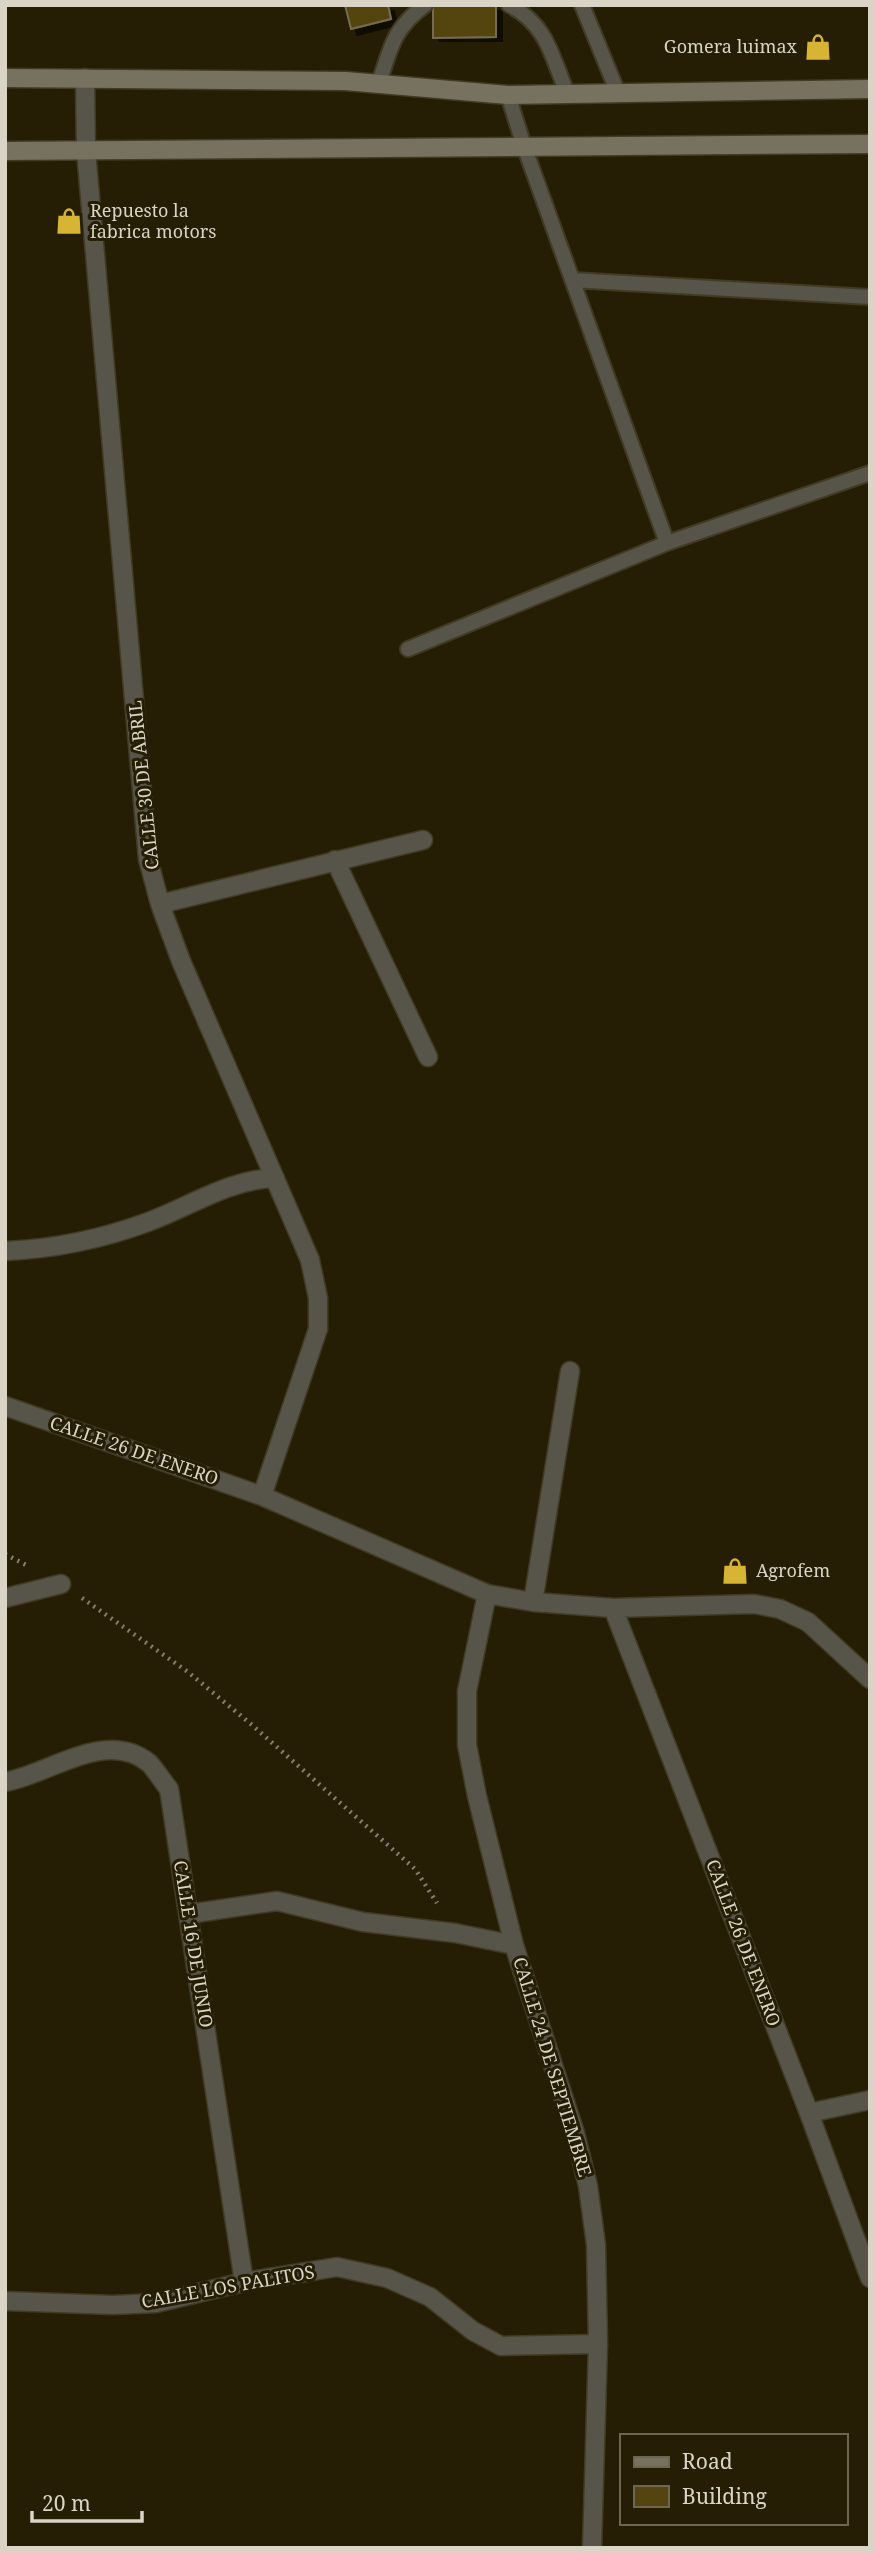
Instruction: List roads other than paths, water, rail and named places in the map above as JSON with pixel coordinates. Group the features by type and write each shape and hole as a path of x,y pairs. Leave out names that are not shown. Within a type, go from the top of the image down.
{"main road":[{"path":"5,78 345,80 508,95 870,89"},
{"path":"5,151 870,144"}],"street":[{"name":"CALLE 30 DE ABRIL","path":"85,78 86,151 148,859 160,904 181,961 310,1260 318,1298 318,1329 262,1496"},
{"path":"160,904 422,840"},
{"path":"335,860 428,1057"},
{"path":"5,1251 66,1245 109,1235 150,1222 236,1185 258,1178 275,1178"},
{"path":"533,1602 570,1371"},
{"name":"CALLE 26 DE ENERO","path":"5,1406 262,1496 487,1594 533,1602 613,1608 754,1604 780,1609 808,1622 870,1679"},
{"path":"5,1598 61,1584"},
{"name":"CALLE 24 DE SEPTIEMBRE","path":"487,1594 467,1691 467,1745 514,1945 575,2133 589,2186 596,2245 598,2344 592,2548"},
{"name":"CALLE 26 DE ENERO","path":"613,1608 809,2113 870,2278"},
{"name":"CALLE 16 DE JUNIO","path":"5,1782 96,1751 122,1750 148,1763 169,1789 244,2282"},
{"path":"188,1914 277,1902 363,1922 455,1933 514,1945"},
{"path":"809,2113 870,2100"},
{"name":"CALLE LOS PALITOS","path":"5,2301 156,2303 244,2282 337,2267 387,2278 430,2297 473,2331 501,2346 598,2344"}],"lane":[{"path":"379,83 394,40 407,19 425,5"},
{"path":"509,5 523,12 541,30 567,93"},
{"path":"582,5 618,93"},
{"path":"508,95 667,543"},
{"path":"572,280 870,297"},
{"path":"408,649 667,543 870,473"}],"place":[{"name":"Gomera luimax","path":"818,47"},
{"name":"Repuesto la fabrica motors","path":"69,221"},
{"name":"Agrofem","path":"735,1571"}]}
